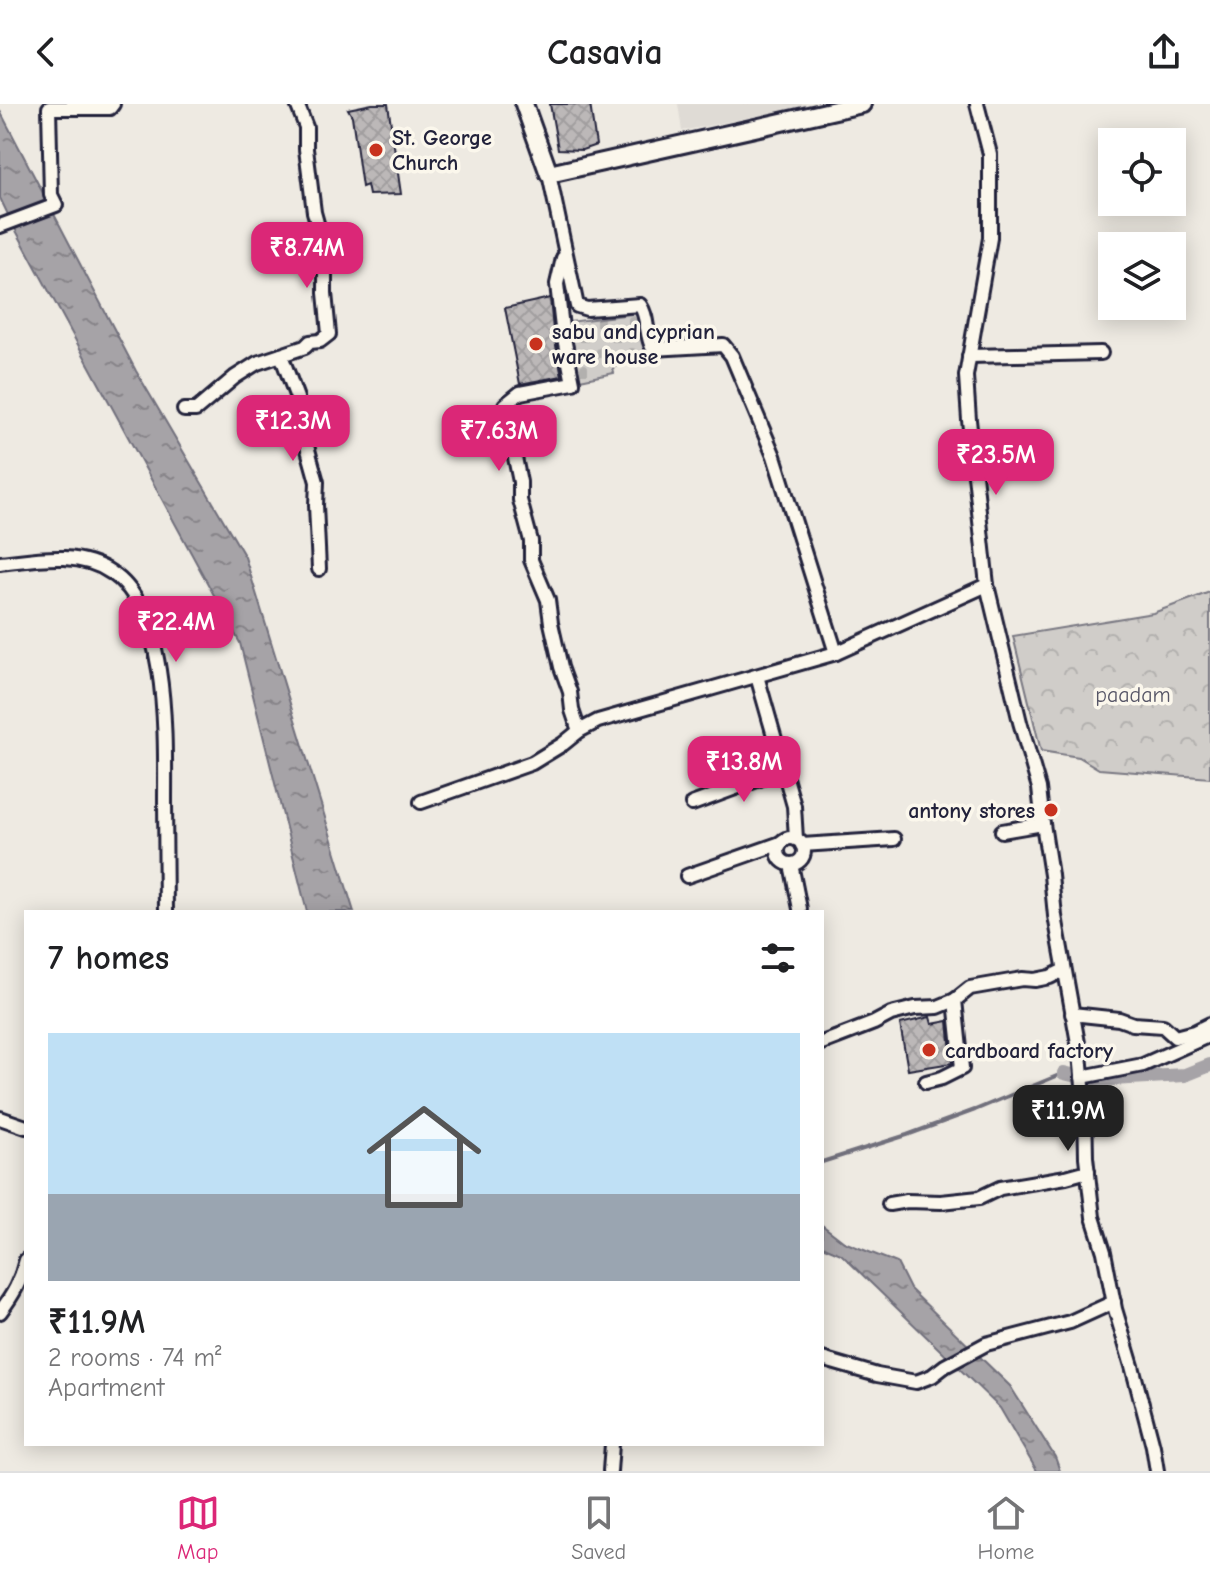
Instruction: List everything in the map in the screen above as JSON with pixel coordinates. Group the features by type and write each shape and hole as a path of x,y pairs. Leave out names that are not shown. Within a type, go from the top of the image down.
{"main road":[{"path":"524,104 549,174 862,104"}],"street":[{"path":"0,226 56,205 51,195 49,108 110,108 113,104"},
{"path":"184,410 196,410 235,377 265,359 305,347 329,334 325,262 314,212 306,127 297,104"},
{"path":"977,104 990,154 990,238 966,376 987,585 1039,788 1064,970 1080,1054 1093,1217 1157,1471"},
{"path":"549,174 577,306 587,309 640,305 645,313 653,349 723,345 732,356 774,456 836,653"},
{"path":"564,251 557,284 573,383 520,393 505,405 510,415 520,500 531,541 531,560 548,600 561,667 579,731"},
{"path":"969,356 1101,353"},
{"path":"281,355 297,398 299,417 317,482 319,569"},
{"path":"0,563 74,558 94,563 114,573 130,589 139,604 153,640 161,678 166,910"},
{"path":"421,802 532,763 598,721 836,653 987,585"},
{"path":"757,676 794,806 799,842 803,849 799,861 791,864 783,861 778,854 781,843"},
{"path":"692,804 784,770"},
{"path":"1002,831 1043,824"},
{"path":"687,876 788,838 799,842 894,839"},
{"path":"791,864 800,909"},
{"path":"824,1042 891,1014 938,1007 955,1000 970,988 1002,981 1035,980 1064,970"},
{"path":"926,1082 962,1068 955,1000"},
{"path":"1072,1014 1163,1026 1175,1037 1210,1024"},
{"path":"1082,1077 1143,1065 1210,1035"},
{"path":"0,1118 24,1126"},
{"path":"889,1204 979,1198 1000,1188 1088,1171"},
{"path":"0,1312 14,1295 24,1268"},
{"path":"824,1360 877,1375 916,1382 986,1344 1070,1322 1114,1302"},
{"path":"610,1471 612,1446"}],"shaded area":[{"path":"678,104 818,104 682,131"}],"green space":[{"path":"639,313 647,360 613,367 614,373 580,380 569,322"},
{"name":"paadam","path":"1210,592 1210,778 1099,769 1079,757 1041,751 1013,636 1153,613"}],"water":[{"path":"0,111 136,371 245,557 353,910 307,910 240,643 0,198"},
{"path":"824,1227 844,1242 897,1263 910,1289 1010,1386 1055,1457 1060,1471 1037,1471 1000,1408 841,1254 824,1247"}],"building":[{"name":"St. George Church","path":"388,104 401,194 369,195 367,185 362,187 352,116 348,109"},
{"path":"550,104 590,104 596,145 582,150 558,149"},
{"name":"sabu and cyprian ware house","path":"550,298 562,376 520,384 505,308"},
{"name":"cardboard factory","path":"930,1017 932,1024 948,1021 952,1063 908,1070 900,1024"}],"waterway":[{"path":"1064,1073 1093,1080 1185,1075 1210,1065"},
{"path":"824,1161 975,1110 1064,1073"}],"place":[{"name":"St. George Church","path":"376,150"},
{"name":"sabu and cyprian ware house","path":"536,344"},
{"name":"antony stores","path":"1051,810"},
{"name":"cardboard factory","path":"929,1050"}]}
